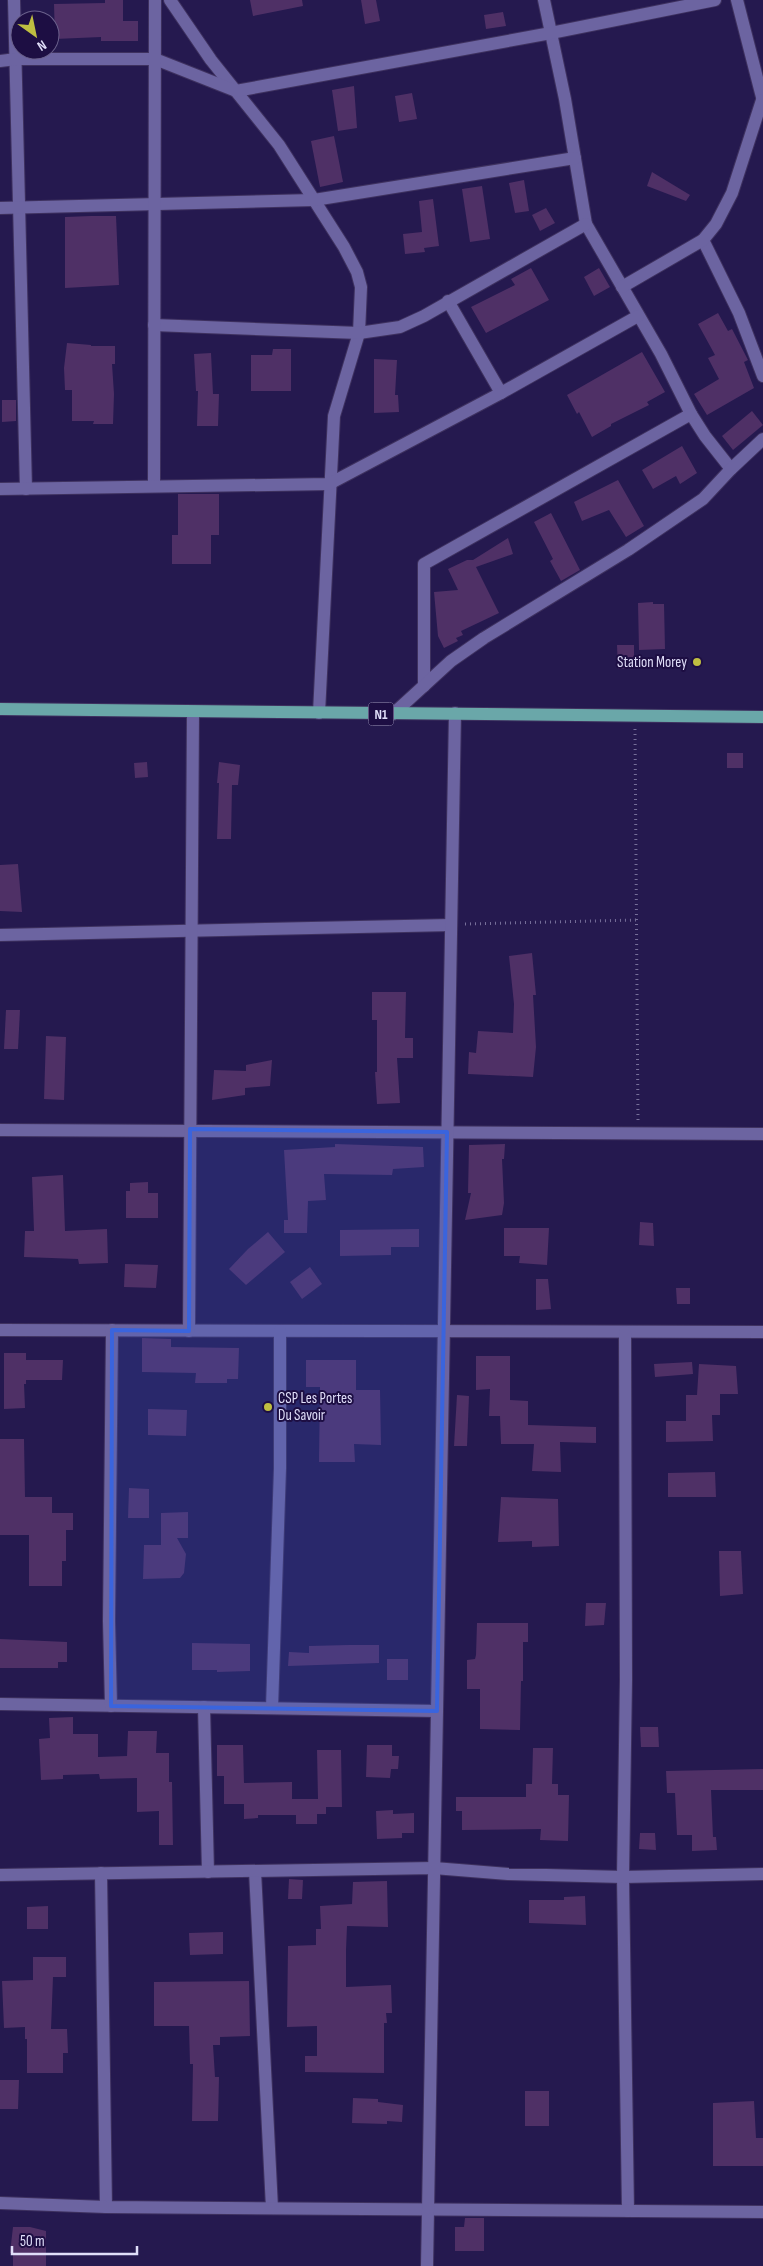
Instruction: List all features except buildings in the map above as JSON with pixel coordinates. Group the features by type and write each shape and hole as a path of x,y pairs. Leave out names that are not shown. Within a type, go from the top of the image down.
{"main road":[{"name":"N1","path":"0,709 763,717"}],"street":[{"path":"154,485 156,0"},
{"path":"170,0 211,60 279,145 344,247 357,272 361,287 359,333 334,416 318,713"},
{"path":"544,0 586,224 661,354 691,414 731,469"},
{"path":"60,58 155,59 236,91 551,33 715,0"},
{"path":"622,287 703,240 725,209 741,167 762,101 737,0"},
{"path":"16,60 26,489"},
{"path":"0,208 155,206 314,200 575,158"},
{"path":"154,325 359,333 400,327 424,316 586,224"},
{"path":"703,240 739,314 763,376"},
{"path":"448,301 501,393"},
{"path":"0,489 154,485 330,484 501,393 638,316"},
{"path":"424,686 424,564 691,414"},
{"path":"393,714 451,661 484,638 628,550 703,499 763,438"},
{"path":"189,1331 193,712"},
{"path":"427,2266 454,713"},
{"path":"0,935 451,925"},
{"path":"0,1130 190,1129 763,1134"},
{"path":"0,1330 763,1332"},
{"path":"111,1706 109,1621 112,1330"},
{"path":"272,1708 280,1468 280,1331"},
{"path":"625,1332 626,1679 623,1877 628,2211"},
{"path":"0,1704 437,1711"},
{"path":"204,1707 208,1872"},
{"path":"0,1875 434,1868 508,1874 623,1877 763,1874"},
{"path":"255,1871 272,2208"},
{"path":"101,1873 106,2207"},
{"path":"0,2203 106,2207 763,2212"}],"path":[{"path":"635,716 638,1133"},
{"path":"451,925 637,920"}],"highlighted area":[{"path":"190,1129 447,1132 437,1711 111,1706 112,1330 189,1331"}],"place":[{"name":"Station Morey","path":"697,662"},
{"name":"CSP Les Portes Du Savoir","path":"268,1407"}]}
